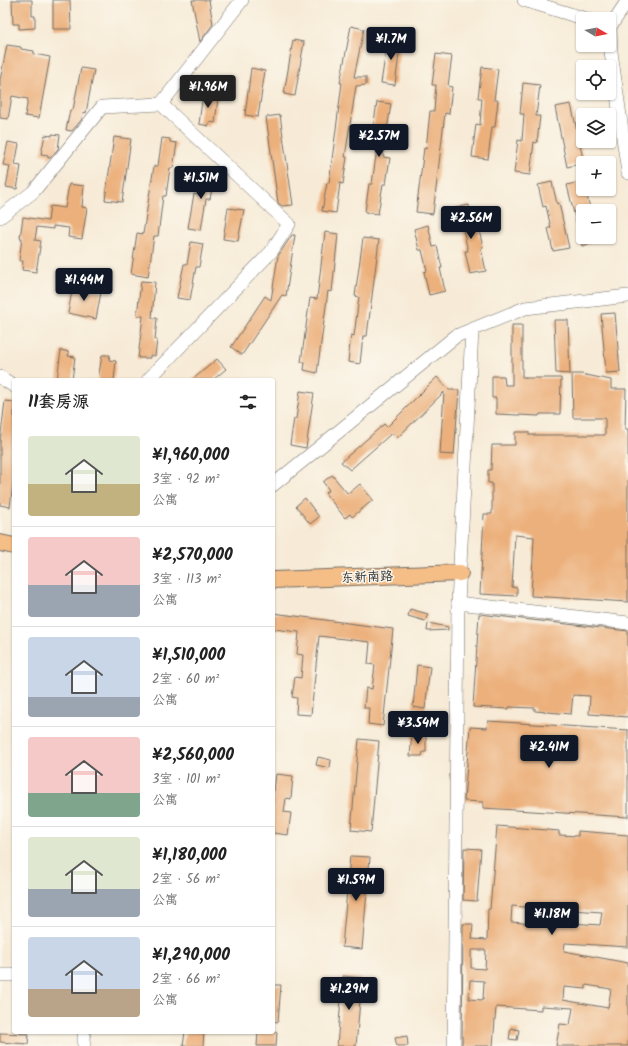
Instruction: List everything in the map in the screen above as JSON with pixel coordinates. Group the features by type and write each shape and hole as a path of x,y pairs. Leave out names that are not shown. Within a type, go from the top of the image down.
{"main road":[{"path":"0,543 12,546"},
{"name":"东新南路","path":"275,580 460,573"}],"street":[{"path":"161,104 242,0"},
{"path":"524,0 576,16"},
{"path":"616,17 628,0"},
{"path":"611,52 628,174"},
{"path":"0,216 34,192 102,107 161,104 289,224 271,252 150,378"},
{"path":"275,483 456,336 525,308 628,296"},
{"path":"454,1046 458,603 472,330"},
{"path":"0,377 12,385"},
{"path":"458,603 628,623"},
{"path":"0,974 12,975"},
{"path":"84,1034 84,1046"}],"building":[{"path":"12,0 32,0 32,16 35,16 35,28 19,29 19,24 13,24"},
{"path":"53,0 70,0 71,29 53,29"},
{"path":"192,0 209,0 213,24 200,42"},
{"path":"351,26 364,29 354,77 366,77 366,85 356,86 345,157 347,157 343,184 340,183 336,213 322,211 327,183 329,183 342,83 340,83"},
{"path":"388,37 401,39 395,85 381,83"},
{"path":"293,40 304,42 295,96 284,94"},
{"path":"7,45 21,47 21,49 34,51 34,54 50,57 39,118 25,116 28,99 12,96 8,119 0,118 0,80"},
{"path":"436,54 452,56 448,86 452,87 449,114 445,113 433,214 416,212 424,148 426,149 430,111 434,111 436,85 432,85"},
{"path":"482,67 498,69 494,100 498,100 495,127 492,127 488,159 472,157 476,124 480,125 482,98 478,98"},
{"path":"81,68 94,70 86,113 83,112 82,119 72,131 66,130 70,110 73,110"},
{"path":"251,68 265,71 258,117 245,115"},
{"path":"523,83 540,85 536,116 540,116 537,143 534,142 530,175 514,173 518,140 522,141 524,114 520,114"},
{"path":"203,93 213,94 213,97 218,98 215,123 209,122 209,126 199,124"},
{"path":"377,102 391,104 383,157 390,158 386,184 383,184 378,214 365,212 369,184 372,184 377,149 370,149"},
{"path":"571,104 576,127 576,148 581,148 582,156 576,156 576,165 567,167 555,107"},
{"path":"280,115 293,205 282,206 278,203 266,117"},
{"path":"52,134 60,135 58,149 50,158 48,158 48,155 41,154 45,135 52,136"},
{"path":"114,137 131,139 122,202 105,200"},
{"path":"162,138 170,139 170,142 177,143 173,168 170,168 166,196 163,196 158,236 154,236 148,277 131,274 137,233 143,234 154,166 158,166"},
{"path":"8,142 19,144 15,165 21,166 17,189 6,187 10,166 3,165"},
{"path":"202,171 215,173 210,199 206,199 201,230 188,228 194,194 198,195"},
{"path":"552,182 557,204 559,203 569,248 553,251 548,228 551,228 546,206 543,207 538,185"},
{"path":"576,183 576,196 587,196 589,204 576,204 576,222 567,185"},
{"path":"69,184 84,186 82,207 87,208 82,239 68,237 69,228 53,226 53,229 37,227 35,240 41,241 36,272 22,270 23,261 19,261 23,217 48,221 50,206 65,208"},
{"path":"469,205 474,227 478,226 483,247 481,248 486,271 470,274 465,251 468,251 463,229 460,230 458,218 460,218 457,217 455,208"},
{"path":"228,208 244,210 238,241 223,239"},
{"path":"428,225 433,247 437,246 445,291 429,295 424,272 427,271 422,250 419,250 414,229"},
{"path":"325,232 338,234 332,292 328,291 317,373 304,370 305,362 301,362 310,298 317,299"},
{"path":"292,235 295,235 286,296 282,295 242,355 231,347 265,296 271,300 278,256"},
{"path":"363,238 379,240 367,336 363,336 360,364 348,362 351,335 354,336 359,297 355,296"},
{"path":"191,242 203,244 199,267 196,267 190,300 177,298 184,264 187,264"},
{"path":"141,281 155,282 152,318 157,318 155,340 157,340 155,356 150,355 150,358 138,358 143,316 137,316"},
{"path":"73,286 101,292 96,319 68,313"},
{"path":"615,313 620,372 606,373 601,314"},
{"path":"554,320 568,320 570,374 556,373"},
{"path":"512,325 522,325 522,377 561,378 560,414 540,414 539,416 496,414 496,398 492,398 492,376 504,376 505,385 512,385"},
{"path":"61,350 69,352 68,356 75,357 72,378 57,378"},
{"path":"102,355 110,355 109,360 116,361 114,378 98,378"},
{"path":"217,359 226,369 215,378 194,378"},
{"path":"572,374 581,374 611,380 611,389 626,389 625,429 628,429 628,602 531,596 534,537 515,535 512,587 517,588 517,596 480,594 484,514 492,514 492,483 488,483 488,470 491,470 492,445 515,445 515,432 529,432 529,435 605,435 605,418 573,418"},
{"path":"437,377 449,390 459,390 454,455 440,454 444,392 397,438 392,433 350,470 341,462 384,424 387,427"},
{"path":"300,391 314,393 306,448 290,445"},
{"path":"5,401 12,402 12,492 10,507 0,505 0,442"},
{"path":"332,475 348,494 360,484 373,500 352,517 350,514 345,518 325,493 329,490 323,482"},
{"path":"305,498 319,517 310,524 296,506"},
{"path":"410,609 428,614 425,621 408,616"},
{"path":"275,613 393,629 383,726 368,724 369,708 364,708 366,688 372,689 375,665 368,664 370,642 319,636 311,715 296,714 297,698 292,697 295,677 301,678 303,655 297,654 299,632 275,629"},
{"path":"479,614 628,631 628,717 589,714 590,696 573,695 571,714 535,711 535,708 509,707 509,709 473,707"},
{"path":"428,623 448,627 448,630 427,631"},
{"path":"417,665 430,667 425,709 413,707"},
{"path":"488,721 628,730 628,817 483,808 483,802 464,801 470,727 487,728"},
{"path":"426,733 426,752 423,752 422,756 410,756 412,734"},
{"path":"359,739 379,741 371,832 351,830"},
{"path":"318,757 331,760 330,768 316,765"},
{"path":"276,774 293,776 291,799 286,798 284,812 291,813 288,835 275,833"},
{"path":"497,826 559,831 559,835 578,836 578,831 628,835 628,947 565,943 564,951 628,963 628,1046 556,1046 560,1024 570,1025 573,1008 541,1006 541,1010 496,1007 493,1046 462,1046 463,924 473,924 472,939 487,940 488,909 490,909","holes":["512,906 536,908 535,924 511,922","572,910 602,912 600,925 571,923","471,950 486,950 485,969 471,968","470,980 484,981 483,1000 469,999","586,985 611,989 608,1008 563,1000 564,987 586,989"]},
{"path":"464,848 481,849 477,901 463,900"},
{"path":"350,856 370,857 362,949 342,947"},
{"path":"343,976 362,978 356,1046 337,1046"},
{"path":"275,985 281,985 278,1022 275,1021"},
{"path":"511,1028 519,1030 517,1040 509,1039"},
{"path":"275,1032 277,1032 276,1046 257,1046 258,1034 275,1034"},
{"path":"0,1033 29,1034 28,1044 0,1042"},
{"path":"185,1034 204,1034 203,1046 183,1046"},
{"path":"407,1036 408,1046 397,1046 395,1038"}]}
